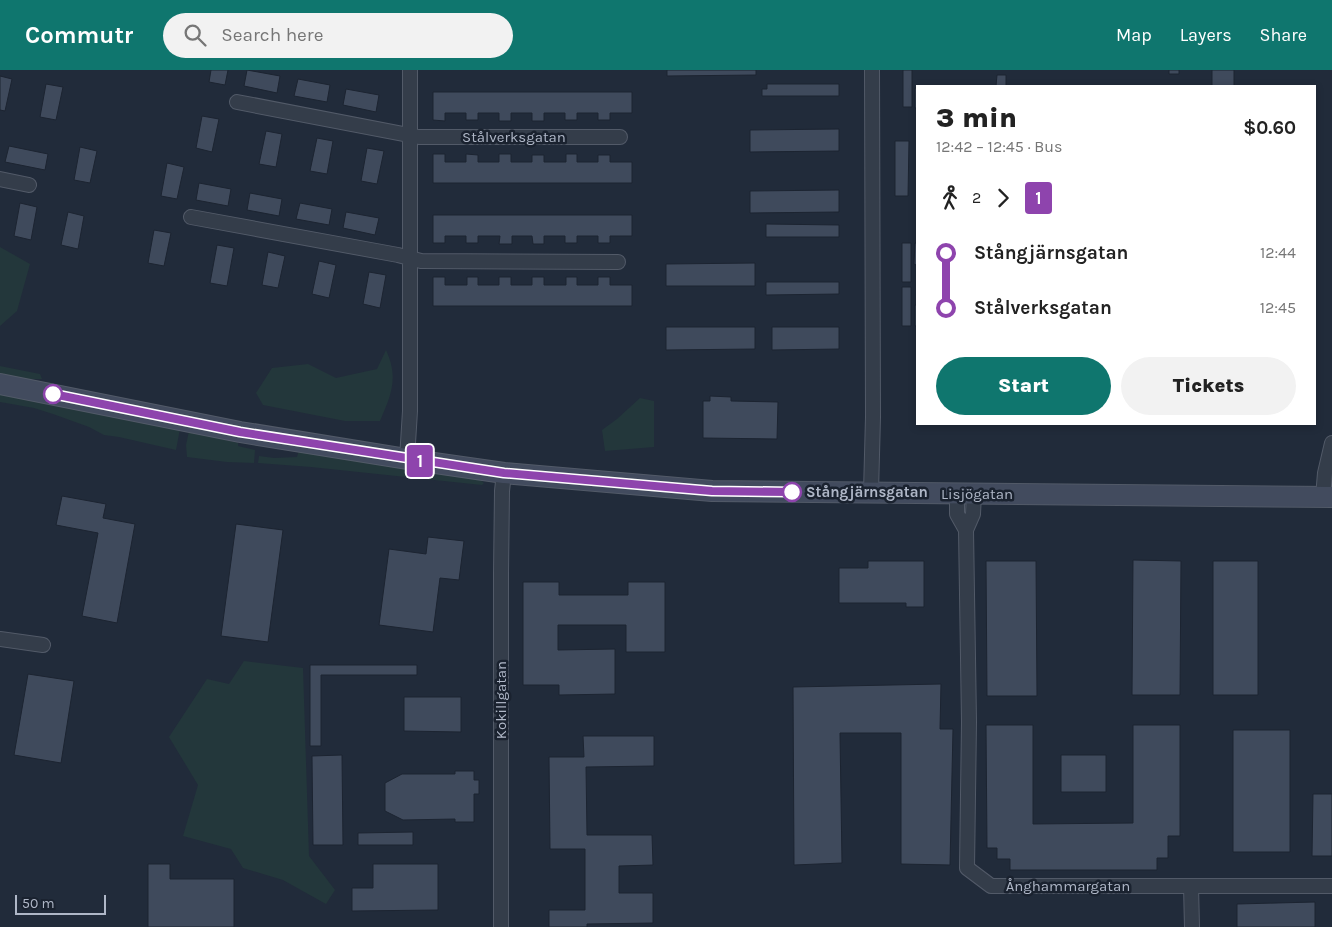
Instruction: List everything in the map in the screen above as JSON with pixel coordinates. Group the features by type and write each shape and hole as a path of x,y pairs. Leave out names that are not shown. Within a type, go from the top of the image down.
{"street":[{"path":"407,459 410,411 410,70"},
{"path":"871,492 874,417 872,70"},
{"name":"Stålverksgatan","path":"237,102 419,137 620,137"},
{"path":"0,179 29,185"},
{"path":"191,216 421,261 618,262"},
{"name":"Lisjögatan","path":"0,384 240,432 407,459 504,473 712,491 1327,497"},
{"path":"1327,497 1325,473 1332,442"},
{"name":"Kokillgatan","path":"501,927 501,563 504,473"},
{"name":"Ånghammargatan","path":"966,494 974,514 966,530 969,722 967,868 991,886 1332,886"},
{"path":"0,639 44,645"},
{"path":"1191,886 1192,927"}],"green space":[{"path":"0,247 30,264 17,311 0,326"},
{"path":"386,350 393,378 390,394 380,421 345,421 263,405 256,393 272,368 308,364 336,378 377,369"},
{"path":"0,366 40,374 42,379 23,379 0,375"},
{"path":"0,392 180,429 176,450 104,435 89,427 53,414 34,408 0,402"},
{"path":"640,398 654,401 654,447 605,451 602,430"},
{"path":"189,431 238,443 238,446 255,450 254,463 187,457 186,445"},
{"path":"299,450 477,477 484,483 482,485 258,463 259,456 274,458 297,457"},
{"path":"244,661 303,668 309,856 335,890 326,904 283,880 243,868 231,849 183,836 198,785 169,737 207,679 229,684"}],"building":[{"path":"211,70 228,70 225,85 209,82"},
{"path":"247,70 280,76 277,93 244,86"},
{"path":"667,70 756,70 756,75 667,76"},
{"path":"903,70 912,70 912,107 903,107"},
{"path":"1169,70 1179,70 1179,74 1169,74"},
{"path":"1212,70 1234,70 1234,85 1212,85"},
{"path":"997,75 1006,75 1006,85 996,85"},
{"path":"0,76 12,79 5,111 0,110"},
{"path":"298,79 330,85 327,102 294,96"},
{"path":"46,84 63,87 56,120 40,117"},
{"path":"767,84 839,84 839,96 762,96 762,89 767,89"},
{"path":"915,88 916,88 916,108"},
{"path":"346,89 379,95 376,112 343,105"},
{"path":"433,92 632,92 632,113 610,113 610,120 598,120 598,113 577,113 577,120 565,120 565,113 544,113 544,121 532,121 532,113 511,113 511,121 499,121 499,113 478,113 478,120 466,120 466,113 445,113 445,121 433,120"},
{"path":"202,116 219,119 212,152 196,148"},
{"path":"839,129 839,151 750,152 750,130"},
{"path":"266,131 282,134 276,167 259,164"},
{"path":"317,138 333,141 327,174 310,171"},
{"path":"895,141 909,141 908,196 895,196"},
{"path":"9,146 48,154 45,170 5,162"},
{"path":"80,147 97,151 90,183 74,180"},
{"path":"367,148 384,151 377,184 361,181"},
{"path":"433,154 445,154 445,162 466,162 466,154 478,155 478,162 499,162 499,154 511,154 511,162 532,162 532,155 544,155 544,162 566,162 566,154 577,154 577,162 598,162 598,155 610,155 610,162 632,162 632,183 433,183"},
{"path":"167,163 184,167 177,199 161,196"},
{"path":"199,183 231,189 228,206 196,200"},
{"path":"839,190 839,212 750,213 750,191"},
{"path":"250,193 282,199 279,216 247,210"},
{"path":"20,203 37,207 31,240 14,236"},
{"path":"300,203 332,209 329,225 296,219"},
{"path":"68,212 84,216 78,249 61,245"},
{"path":"346,212 379,218 375,235 343,228"},
{"path":"433,215 632,215 632,236 610,236 610,243 598,243 598,236 577,236 577,243 565,243 565,236 544,236 544,244 533,244 532,236 512,236 512,244 499,244 500,236 478,236 478,243 466,243 466,236 445,236 445,243 433,243"},
{"path":"766,224 839,225 839,237 766,237"},
{"path":"154,230 171,233 164,266 148,263"},
{"path":"902,243 911,243 911,282 902,282"},
{"path":"915,243 916,243 916,265 914,264"},
{"path":"217,245 234,248 227,286 210,283"},
{"path":"268,252 285,256 278,288 262,285"},
{"path":"319,261 336,265 329,298 312,294"},
{"path":"755,263 755,286 666,286 666,264"},
{"path":"369,272 386,275 380,308 363,304"},
{"path":"433,277 445,277 445,285 467,285 467,277 478,277 478,285 499,285 499,277 511,277 511,285 532,285 532,277 544,277 544,285 566,285 566,277 577,277 577,285 598,285 598,277 610,277 610,285 632,285 632,306 433,306"},
{"path":"766,282 839,282 839,294 766,295"},
{"path":"902,287 911,287 911,326 902,326"},
{"path":"915,305 916,305 916,326"},
{"path":"666,327 755,327 755,349 666,350"},
{"path":"772,327 839,327 839,349 772,350"},
{"path":"710,396 731,397 731,401 778,402 777,439 703,438 703,401 710,401"},
{"path":"62,496 106,504 103,518 135,524 117,623 82,616 98,533 56,525"},
{"path":"236,524 283,530 268,642 221,636"},
{"path":"428,537 464,541 459,580 440,578 433,632 379,625 389,549 426,554"},
{"path":"1133,560 1181,561 1180,695 1132,695"},
{"path":"868,561 924,561 924,607 906,607 906,603 839,603 839,568 868,568"},
{"path":"986,561 1036,561 1037,696 987,696"},
{"path":"1213,561 1258,561 1258,695 1213,695"},
{"path":"523,582 559,582 559,595 628,595 628,582 665,582 665,652 626,652 626,625 558,625 558,650 615,649 615,694 559,695 559,685 523,685"},
{"path":"310,665 417,665 417,675 321,675 321,746 310,746"},
{"path":"28,674 74,681 61,763 14,755"},
{"path":"941,684 940,729 953,729 950,865 901,864 901,733 840,733 842,863 794,865 793,687"},
{"path":"404,697 461,697 461,732 404,731"},
{"path":"986,725 1033,725 1033,824 1133,823 1133,725 1180,725 1180,836 1168,836 1168,858 1157,858 1157,870 1010,870 1010,859 997,859 997,848 987,848"},
{"path":"1233,730 1290,730 1290,852 1233,852"},
{"path":"583,736 654,736 654,766 586,767 587,835 652,835 653,865 619,866 619,893 653,893 653,923 587,924 587,927 549,927 549,910 585,910 585,849 550,849 549,757 584,757"},
{"path":"342,755 343,845 313,845 312,756"},
{"path":"1061,755 1106,755 1106,792 1061,792"},
{"path":"455,771 474,771 474,780 479,780 479,794 474,794 474,822 455,822 455,819 403,820 385,811 385,783 402,774 455,774"},
{"path":"1313,794 1332,794 1332,856 1312,856"},
{"path":"413,832 413,845 358,845 358,833"},
{"path":"148,864 170,864 170,879 234,879 234,927 148,927"},
{"path":"373,864 438,864 438,910 352,911 352,888 373,888"},
{"path":"1315,902 1315,927 1237,927 1237,904"}],"bus line":[{"name":"1","path":"53,394 240,432 504,473 712,491 792,492"}],"place":[{"name":"Stångjärnsgatan","path":"792,492"}]}
